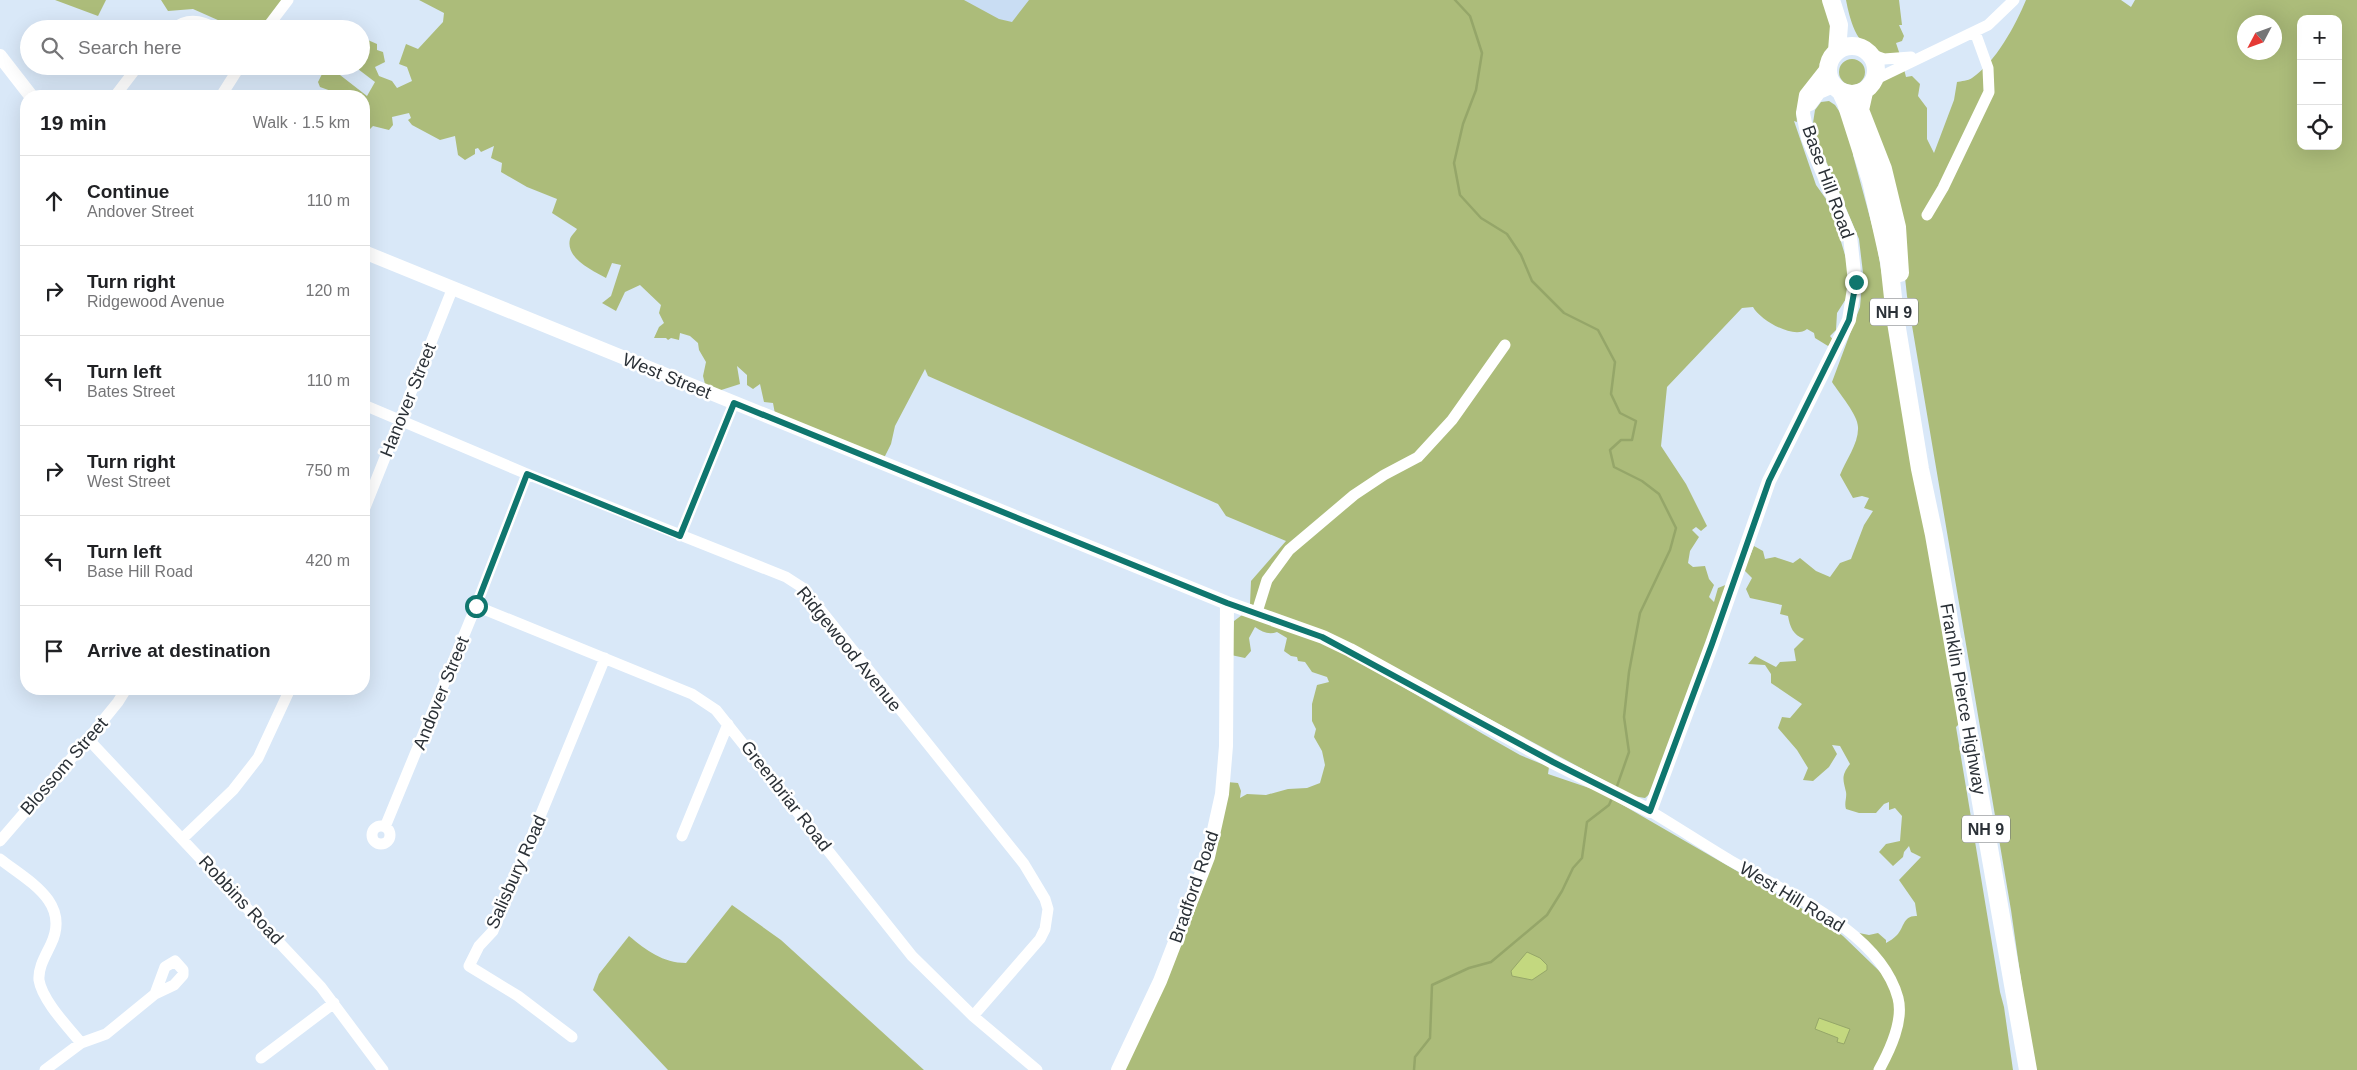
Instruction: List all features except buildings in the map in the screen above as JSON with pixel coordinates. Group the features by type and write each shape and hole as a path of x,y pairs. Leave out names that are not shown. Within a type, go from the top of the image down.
{"highway":[{"path":"1831,0 1839,25 1837,51"},
{"name":"NH 9","path":"1841,0 1865,51 1876,69 1869,86"},
{"path":"1828,67 1833,55 1847,46 1865,51"},
{"name":"NH 9","path":"1828,67 1828,77 1837,89"},
{"path":"1837,89 1851,95 1869,86"},
{"name":"Franklin Pierce Highway","path":"1869,86 1860,110 1883,168 1897,227 1901,291 1930,465 1934,536"},
{"name":"Franklin Pierce Highway","path":"1837,89 1846,103 1871,181 1889,262 1896,326 1920,469 1934,536 2028,1070"}],"street":[{"path":"273,20 288,0"},
{"path":"1869,86 1923,55 1988,25 2014,0"},
{"path":"1927,215 1943,188 1989,92 1988,68 1975,32"},
{"path":"1865,51 1884,59 1892,60 1923,55"},
{"path":"0,56 26,90"},
{"name":"Base Hill Road","path":"1650,811 1712,644 1769,481 1849,320 1856,282 1850,236 1808,138 1803,113 1806,95 1828,67"},
{"path":"120,90 131,75"},
{"path":"225,90 234,75"},
{"name":"Base Hill Road","path":"1803,113 1819,92 1837,89"},
{"name":"West Street","path":"370,255 452,290 1227,603 1257,612 1322,637 1350,650 1553,762 1650,811"},
{"name":"Hanover Street","path":"370,495 452,290"},
{"path":"1257,612 1267,580 1289,550 1354,495 1418,456 1452,420 1505,345"},
{"path":"680,536 734,403"},
{"name":"Ridgewood Avenue","path":"370,408 527,474 786,577 803,588 1034,878 1048,909 1045,929 1040,940 973,1016"},
{"name":"Andover Street","path":"385,827 476,606 527,474"},
{"name":"Bradford Road","path":"1118,1070 1160,981 1208,857 1222,794 1225,755 1227,603"},
{"name":"Greenbriar Road","path":"476,606 692,694 716,710 912,956 973,1016 1037,1070"},
{"name":"Salisbury Road","path":"572,1037 518,996 469,966 479,946 493,931 605,658"},
{"name":"Blossom Street","path":"0,841 88,739 122,695"},
{"path":"182,839 232,790 258,758 287,695"},
{"path":"682,836 728,724"},
{"name":"Robbins Road","path":"88,739 276,938 334,1003 383,1070"},
{"name":"West Hill Road","path":"1650,811 1730,860 1822,911 1849,931 1869,951 1891,983 1898,997 1899,1008 1892,1042 1879,1070"},
{"path":"0,858 46,897 56,914 56,931 41,965 40,982 48,1000 80,1043"},
{"path":"46,1070 80,1043 106,1034 155,994"},
{"path":"261,1058 334,1003"}],"shaded area":[{"path":"55,0 106,0 98,16"},
{"path":"161,0 284,0 270,20 218,20 193,9 168,11"},
{"path":"419,0 964,0 999,19 1012,22 1029,0 1825,0 1834,28 1832,50 1796,112 1797,122 1794,121 1816,185 1826,199 1836,225 1851,275 1846,286 1849,294 1837,313 1836,330 1830,336 1834,341 1828,346 1815,338 1814,333 1807,329 1801,332 1786,330 1770,323 1753,307 1742,308 1667,387 1661,446 1686,484 1707,526 1701,531 1696,527 1692,530 1699,537 1690,551 1688,563 1693,567 1705,566 1709,579 1714,585 1709,597 1714,602 1718,588 1728,584 1653,791 1645,798 1633,796 1389,665 1250,604 1251,581 1286,541 1226,516 1218,504 928,376 925,369 895,426 891,444 884,458 775,414 773,403 764,402 760,384 753,389 747,385 747,375 737,366 740,384 715,392 706,388 703,376 706,362 699,350 698,343 690,336 680,333 679,340 654,338 659,327 664,323 659,313 661,305 640,285 625,292 616,311 602,303 611,296 621,265 612,263 606,278 588,268 576,258 572,253 570,239 577,229 552,213 557,199 527,187 501,172 502,163 491,158 494,146 481,152 478,148 475,149 475,154 465,160 458,155 455,136 440,140 412,125 408,120 411,118 409,113 392,117 393,125 389,130 373,126 370,129 370,91 375,82 366,75 370,75 370,41 377,44 377,50 383,52 385,62 375,67 379,76 392,81 397,88 412,81 407,67 399,64 406,44 418,49 443,22 444,13"},
{"path":"941,0 1035,0 1010,40"},
{"path":"1846,0 1899,0 1902,25 1899,25 1904,36 1902,41 1896,43 1900,55 1878,54 1863,44 1855,31"},
{"path":"2026,0 2121,0 2131,7 2135,0 2357,0 2357,1070 2034,1070 2011,910 1907,296 1900,231 1868,122 1869,98 1877,85 1904,69 1906,77 1912,76 1920,84 1918,96 1927,108 1927,139 1934,153 1954,100 1957,82 1970,79 1981,71 1997,53"},
{"path":"1852,59 1861,63 1865,72 1861,81 1852,85 1843,81 1839,72 1843,63"},
{"path":"322,75 340,75 359,90 328,90 320,87 318,82"},
{"path":"1829,101 1835,105 1847,123 1853,140 1853,155 1876,240 1959,724 1956,727 2013,1070 1125,1070 1227,782 1238,783 1241,791 1240,798 1247,794 1266,795 1288,789 1307,788 1320,783 1325,765 1322,751 1314,737 1316,729 1312,721 1312,704 1317,685 1329,682 1327,677 1312,672 1305,662 1298,661 1297,657 1291,656 1284,651 1287,638 1277,632 1266,632 1255,627 1249,638 1251,651 1245,658 1231,655 1234,621 1242,615 1325,641 1520,755 1549,767 1548,774 1598,791 1621,804 1825,922 1843,936 1900,991 1854,932 1869,935 1878,933 1886,940 1886,943 1897,935 1906,920 1912,916 1917,916 1915,903 1899,880 1921,857 1911,852 1909,846 1904,852 1903,857 1893,866 1879,852 1886,844 1900,841 1902,816 1895,808 1889,810 1889,802 1884,804 1876,813 1859,813 1846,809 1844,778 1850,764 1840,746 1832,745 1837,754 1829,767 1813,781 1803,780 1808,768 1797,750 1778,728 1782,717 1790,718 1802,704 1771,683 1771,674 1765,665 1748,664 1755,656 1776,667 1780,662 1796,661 1794,649 1804,639 1793,630 1788,616 1780,614 1782,605 1750,598 1746,589 1752,578 1744,570 1754,546 1763,551 1765,559 1775,557 1793,563 1800,558 1816,571 1830,577 1840,563 1851,559 1864,525 1873,511 1864,508 1869,498 1862,496 1853,498 1840,475 1854,445 1858,427 1852,410 1832,382 1860,307 1863,273 1859,239 1818,142 1813,123 1815,110 1821,102"},
{"path":"732,905 781,940 924,1070 668,1070 593,990 599,974 629,936 648,951 662,958 686,963"},
{"path":"1527,952 1540,958 1547,965 1547,970 1532,980 1512,976 1511,971"},
{"path":"1819,1018 1850,1029 1844,1044 1837,1042 1838,1038 1815,1029"}],"waterway":[{"path":"1455,0 1470,16 1482,53 1476,90 1463,124 1454,163 1460,195 1481,218 1507,234 1521,255 1532,281 1564,313 1598,330 1615,362 1611,394 1620,413 1636,421 1632,440 1621,440 1610,450 1614,467 1642,481 1659,494 1676,528 1670,550 1640,613 1629,672 1624,717 1629,752 1616,789"},
{"path":"1414,1070 1415,1057 1430,1038 1432,985 1469,968 1491,962 1547,915 1562,891 1573,868 1582,858 1587,822 1609,805 1612,798"}],"route":[{"path":"476,606 527,474 680,536 734,403 1227,603 1257,612 1322,637 1350,650 1430,696 1553,762 1650,811 1712,644 1769,481 1849,320 1856,282"}]}
